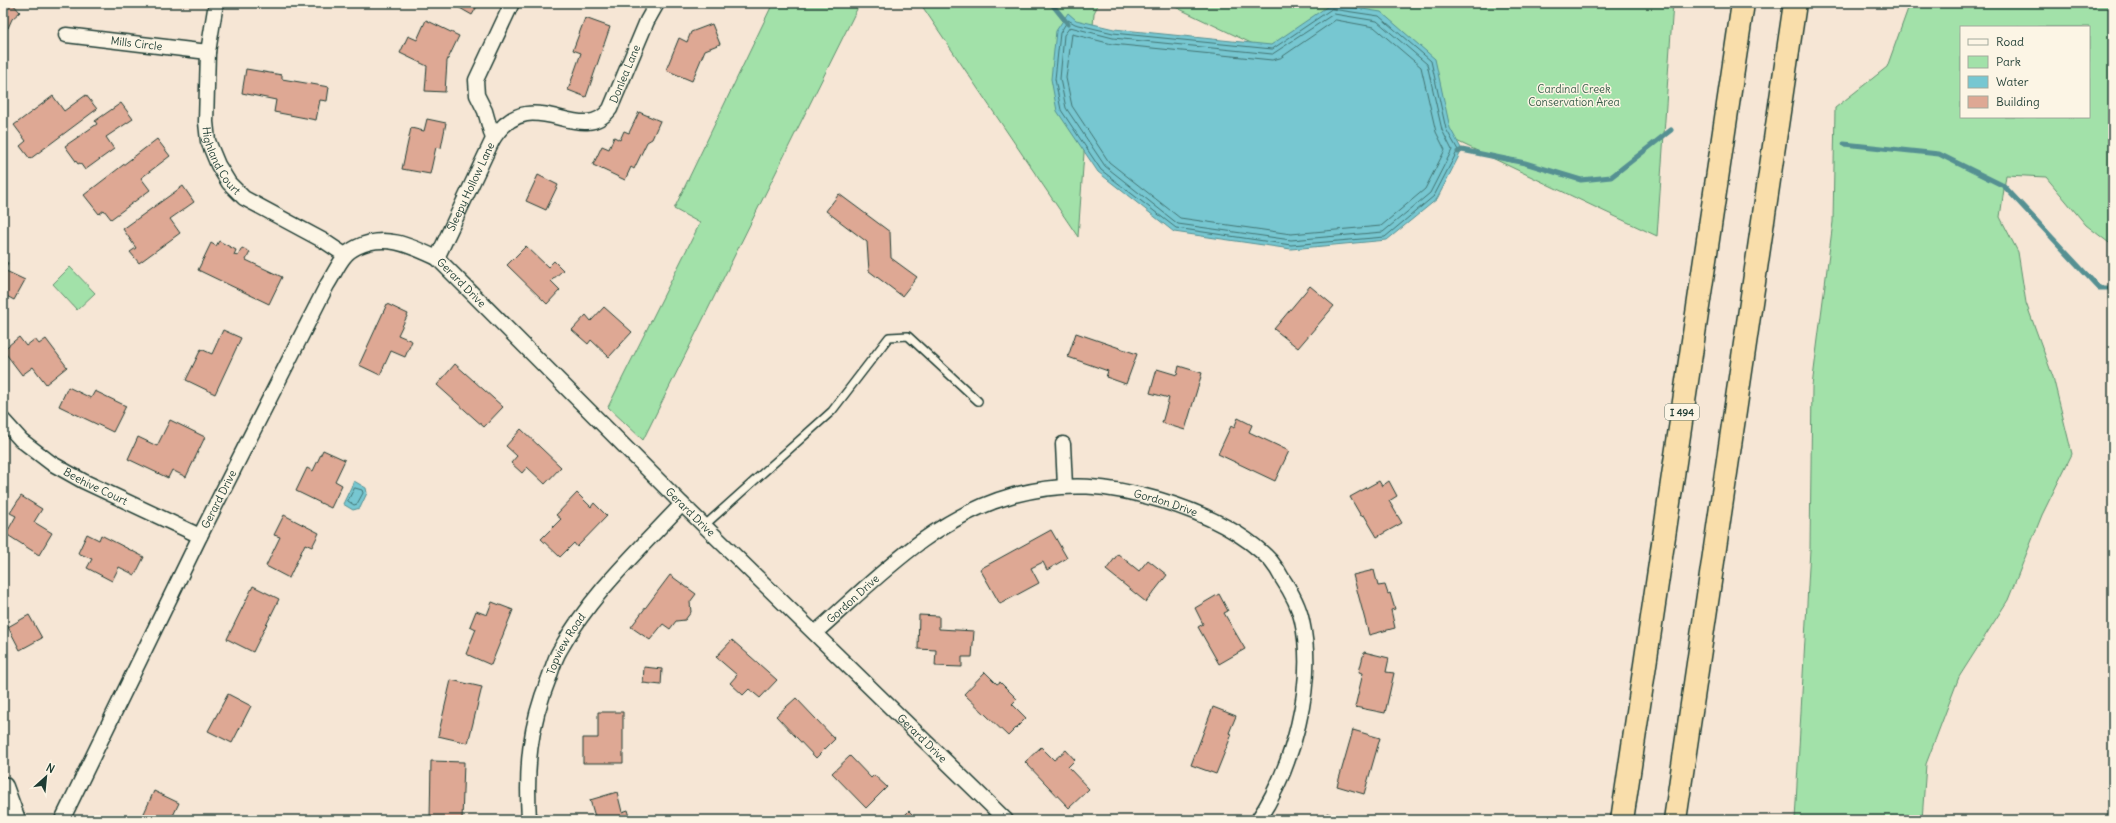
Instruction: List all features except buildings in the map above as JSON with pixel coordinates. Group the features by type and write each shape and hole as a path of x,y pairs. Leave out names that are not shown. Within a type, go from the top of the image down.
{"highway":[{"name":"I 494","path":"1622,820 1743,3"},
{"path":"1674,820 1794,3"}],"street":[{"name":"Highland Court","path":"216,3 208,52 206,122 208,141 218,165 230,183 244,198 324,241 345,255"},
{"name":"Sleepy Hollow Lane","path":"436,258 493,138 485,111 477,95 476,80 512,3"},
{"name":"Donlea Lane","path":"493,138 507,121 525,114 536,113 582,122 598,121 605,116 610,109 647,21 656,5"},
{"name":"Mills Circle","path":"66,35 208,52"},
{"name":"Gerard Drive","path":"62,820 200,536 318,302 345,255 365,243 387,240 406,244 436,258 682,504 1006,820"},
{"name":"Beehive Court","path":"3,420 21,440 51,463 84,481 200,536"},
{"path":"1063,444 1066,486"},
{"name":"Gordon Drive","path":"815,633 899,557 951,521 1013,495 1066,486 1095,486 1140,495 1184,507 1219,523 1247,540 1272,562 1290,589 1302,620 1306,652 1304,686 1299,721 1286,763 1269,803 1258,820"},
{"name":"Topview Road","path":"529,820 527,785 530,738 542,694 559,650 589,606 682,504"},
{"path":"3,787 15,820"}],"lane":[{"path":"705,525 832,411 889,337 908,336 978,401"}],"green space":[{"path":"773,3 860,3 643,440 608,407 700,223 674,209"},
{"path":"920,3 1099,3 1094,13 1078,237"},
{"name":"Cardinal Creek Conservation Area","path":"1167,3 1673,3 1657,236 1597,208"},
{"path":"1910,3 2113,3 2113,246 2086,225 2046,177 2006,175 2000,217 2018,252 2026,303 2053,377 2072,454 2042,515 2008,600 1959,677 1926,764 1922,820 1795,820 1810,549 1812,386 1833,222 1835,108 1887,67"},
{"path":"70,267 95,293 77,310 53,284"}],"water":[{"path":"1331,4 1381,12 1435,59 1450,128 1462,150 1437,199 1387,240 1291,249 1174,232 1098,172 1057,111 1051,79 1056,31 1068,13 1076,20 1114,29 1271,45"},
{"path":"354,481 366,488 367,493 360,508 353,510 343,504"}],"waterway":[{"path":"1051,3 1068,24"},
{"path":"1458,152 1462,150 1525,163 1581,180 1611,177 1671,130"},
{"path":"1844,144 1939,154 2004,186 2099,288 2113,288"}]}
